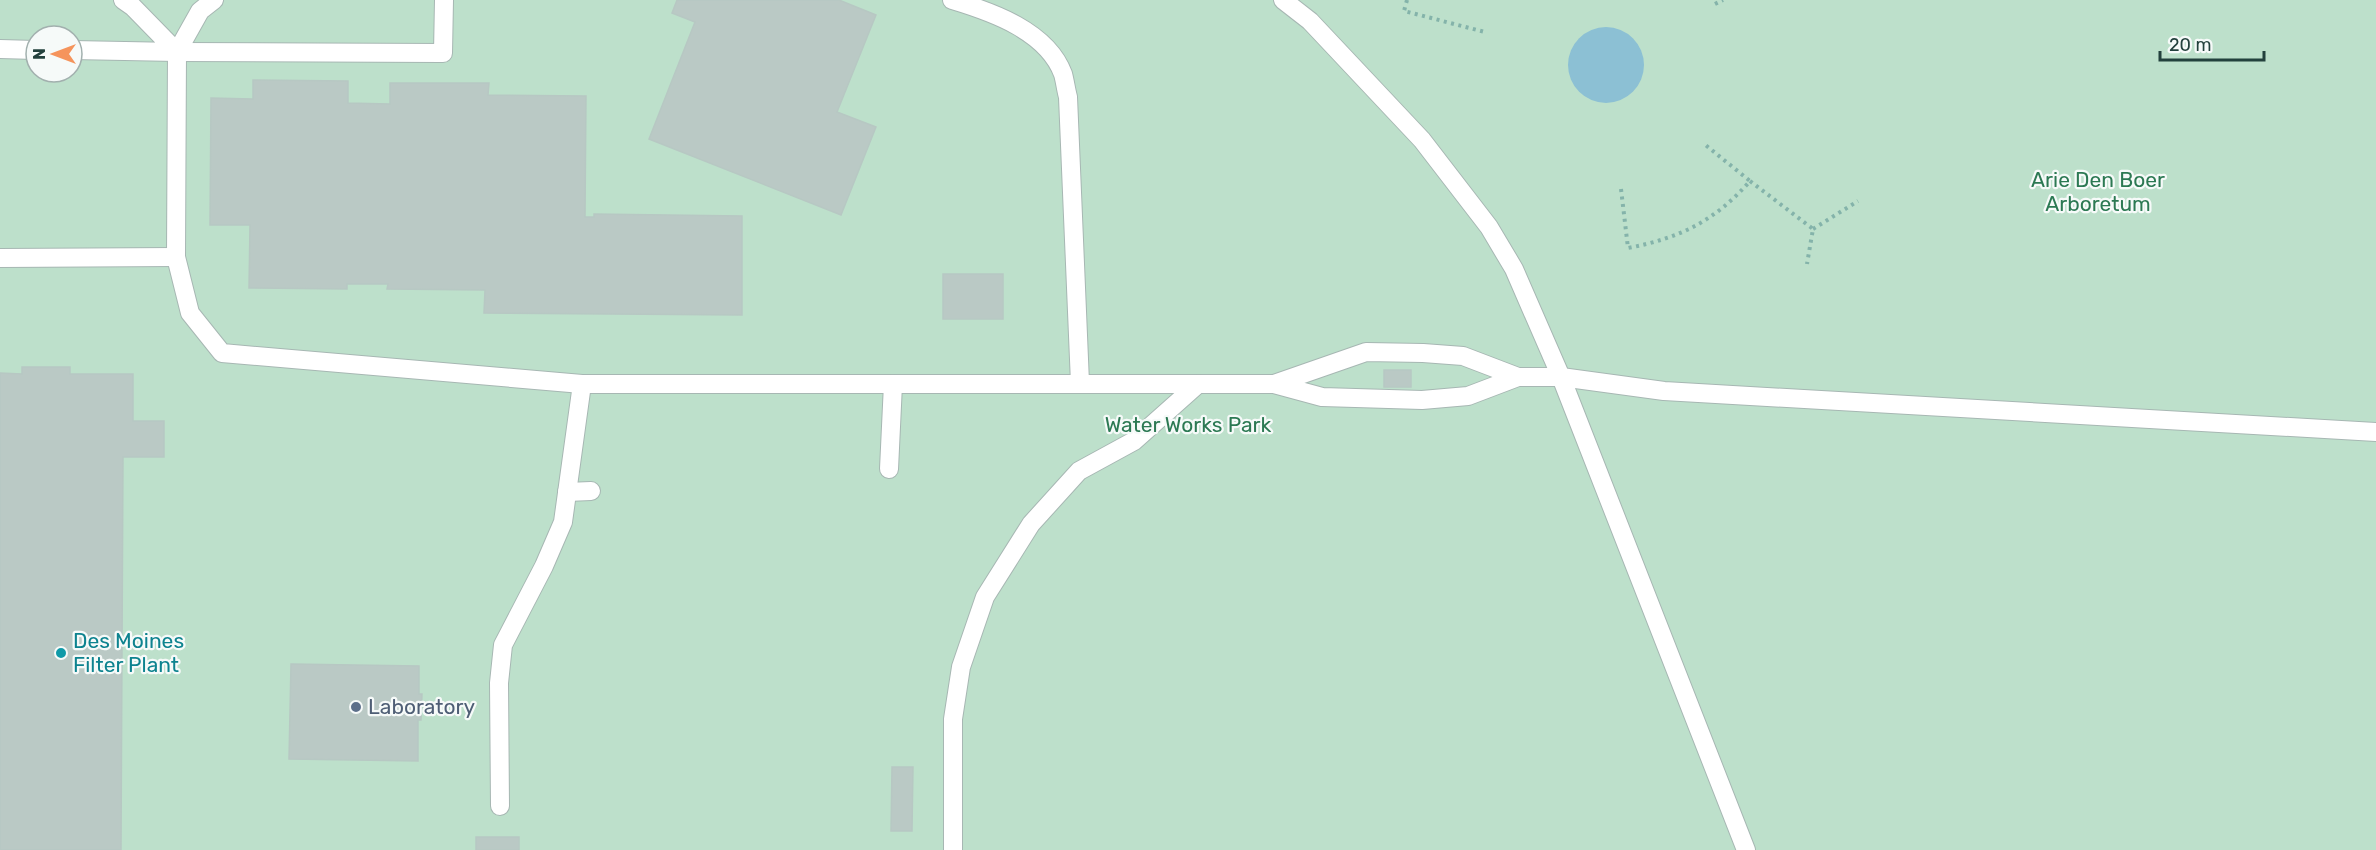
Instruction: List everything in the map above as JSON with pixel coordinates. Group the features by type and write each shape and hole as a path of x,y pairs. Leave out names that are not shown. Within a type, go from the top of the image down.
{"lane":[{"path":"123,0 133,7 177,52"},
{"path":"214,0 200,11 177,52 176,257 190,313 222,353 582,384 1274,384 1322,397 1422,400 1468,396 1518,377"},
{"path":"84,50 443,53 444,0"},
{"path":"952,0 987,11 1032,36 1050,52 1063,73 1068,97 1080,384"},
{"path":"1283,0 1310,21 1422,140 1489,227 1514,269 1562,378 1746,850"},
{"path":"0,49 24,50"},
{"path":"0,258 176,257"},
{"path":"1274,384 1366,352 1463,356 1518,377 1562,378 1664,391 2376,432"},
{"path":"500,806 499,683 503,645 544,566 563,522 582,384"},
{"path":"889,469 893,384"},
{"path":"953,850 953,718 962,667 986,597 1031,524 1079,471 1134,441 1198,384"},
{"path":"567,492 591,491"}],"path":[{"path":"1407,0 1404,11 1485,32"},
{"path":"1715,4 1723,0"},
{"path":"1703,143 1813,229"},
{"path":"1621,189 1628,248 1678,236 1701,224 1728,205 1750,181"},
{"path":"1808,264 1813,229 1858,201"}],"green space":[{"name":"Water Works Park","path":"0,0 2376,0 2376,850 0,850"}],"water":[{"path":"1606,27 1620,30 1633,38 1641,51 1644,65 1641,79 1633,92 1620,100 1606,103 1592,100 1579,92 1571,79 1568,65 1571,51 1579,38 1592,30"}],"building":[{"path":"677,0 839,0 876,15 837,112 876,127 841,215 649,139 695,22 672,13"},
{"path":"253,80 348,81 348,103 390,104 390,83 489,83 488,95 586,96 585,217 594,217 594,214 742,216 742,315 484,313 485,290 387,289 388,284 347,284 347,289 249,288 250,225 210,225 211,98 253,99"},
{"path":"943,274 1003,274 1003,319 943,319"},
{"name":"Des Moines Filter Plant","path":"22,367 70,367 70,374 133,374 133,421 164,421 164,457 123,457 121,850 0,850 0,373 22,374"},
{"path":"1384,370 1411,370 1411,387 1384,387"},
{"name":"Laboratory","path":"291,664 419,666 419,694 422,694 421,720 418,720 418,761 289,759"},
{"path":"892,767 913,767 912,831 891,831"},
{"path":"476,837 519,837 519,850 476,850"}],"place":[{"name":"Des Moines Filter Plant","path":"61,653"},
{"name":"Laboratory","path":"356,707"}],"park label":[{"name":"Arie Den Boer Arboretum","path":"2098,192"}]}
